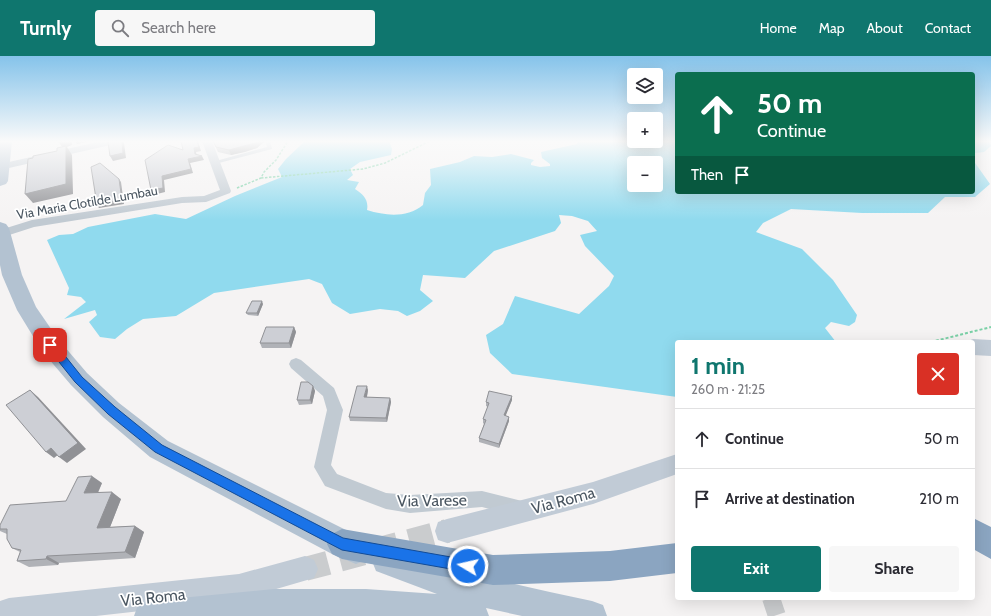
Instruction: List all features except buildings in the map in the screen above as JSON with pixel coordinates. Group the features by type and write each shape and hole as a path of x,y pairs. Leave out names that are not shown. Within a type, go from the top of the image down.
{"highway":[{"path":"975,533 991,544"},
{"path":"342,544 493,570 610,566 675,558"},
{"path":"975,550 991,554"}],"main road":[{"path":"1,234 12,275 27,310 50,345 79,379 111,410 159,449 342,544 422,575 493,595 586,616 592,616"},
{"path":"975,347 991,348"},
{"name":"Via Roma","path":"447,531 593,493 675,465"},
{"name":"Via Roma","path":"0,615 9,612 239,587 305,569"},
{"path":"149,616 274,604 366,604 444,609 474,616"}],"street":[{"path":"1,174 23,167"},
{"path":"217,167 226,191"},
{"name":"Via Maria Clotilde Lumbau","path":"1,234 32,224 90,214 176,201 206,199 226,191"},
{"name":"Via Varese","path":"296,364 329,392 335,410 322,467 331,480 386,500 410,504 482,499 528,510"}],"path":[{"path":"261,178 269,167"},
{"path":"226,191 261,178 275,178 370,167"},
{"path":"939,340 991,327"}],"water":[{"path":"279,167 353,167 350,169 353,175 347,180 359,182 355,189 365,198 367,210 382,214 396,215 410,212 423,205 425,193 431,185 430,169 438,167 627,167 627,192 663,192 663,167 675,167 675,194 975,194 975,167 978,167 990,184 975,197 945,197 928,213 862,213 791,209 763,223 756,232 802,249 833,280 857,315 855,322 849,326 831,322 825,328 834,340 675,340 675,397 512,374 490,353 486,335 503,324 515,296 579,314 609,286 614,276 585,246 580,235 597,231 588,221 572,216 559,215 561,223 555,231 494,251 465,278 423,275 420,290 433,301 420,311 407,316 398,311 380,309 350,314 332,303 322,284 309,279 214,293 176,316 143,319 115,339 100,337 89,322 97,315 95,310 64,319 86,302 81,297 67,295 69,288 47,240 59,235 73,234 88,227 155,214 186,219 235,196 282,177 278,169"}],"tunnel":[{"path":"305,569 447,531"},
{"path":"772,600 777,616"}],"route":[{"path":"50,345 79,379 111,410 159,449 342,544 468,566"}]}
